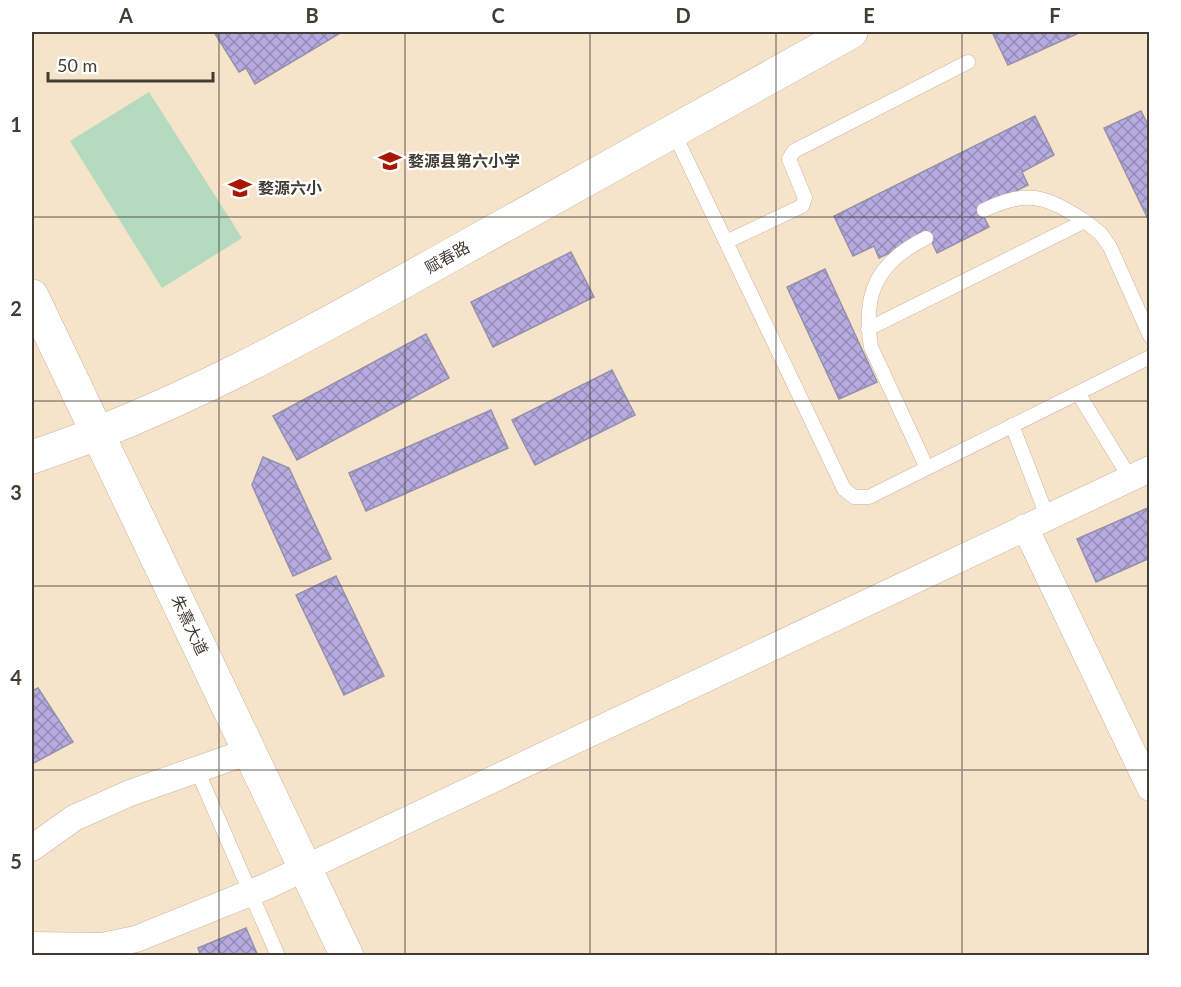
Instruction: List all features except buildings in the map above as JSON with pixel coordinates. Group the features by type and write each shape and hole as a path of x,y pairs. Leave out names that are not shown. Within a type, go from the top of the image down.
{"street":[{"name":"赋春路","path":"32,457 99,435 180,400 367,303 851,32"},
{"name":"朱熹大道","path":"32,296 347,956"},
{"path":"32,945 102,946 136,939 250,893 1140,474"},
{"path":"1036,522 1149,788"},
{"path":"32,848 74,818 130,793 250,751"}],"lane":[{"path":"726,242 802,206 805,198 789,159 794,151 968,62"},
{"path":"673,131 844,489 854,497 869,497 1149,357"},
{"path":"984,210 1012,200 1035,197 1053,201 1085,221 1101,234 1110,247 1149,336"},
{"path":"868,329 1085,221"},
{"path":"926,238 894,258 877,278 869,299 868,329 871,347 927,468"},
{"path":"1078,393 1140,474"},
{"path":"1012,425 1036,522"},
{"path":"197,770 278,956"}],"green space":[{"path":"149,92 242,238 162,288 70,141"}],"place":[{"name":"婺源县第六小学","path":"390,161"},
{"name":"婺源六小","path":"240,188"}]}
